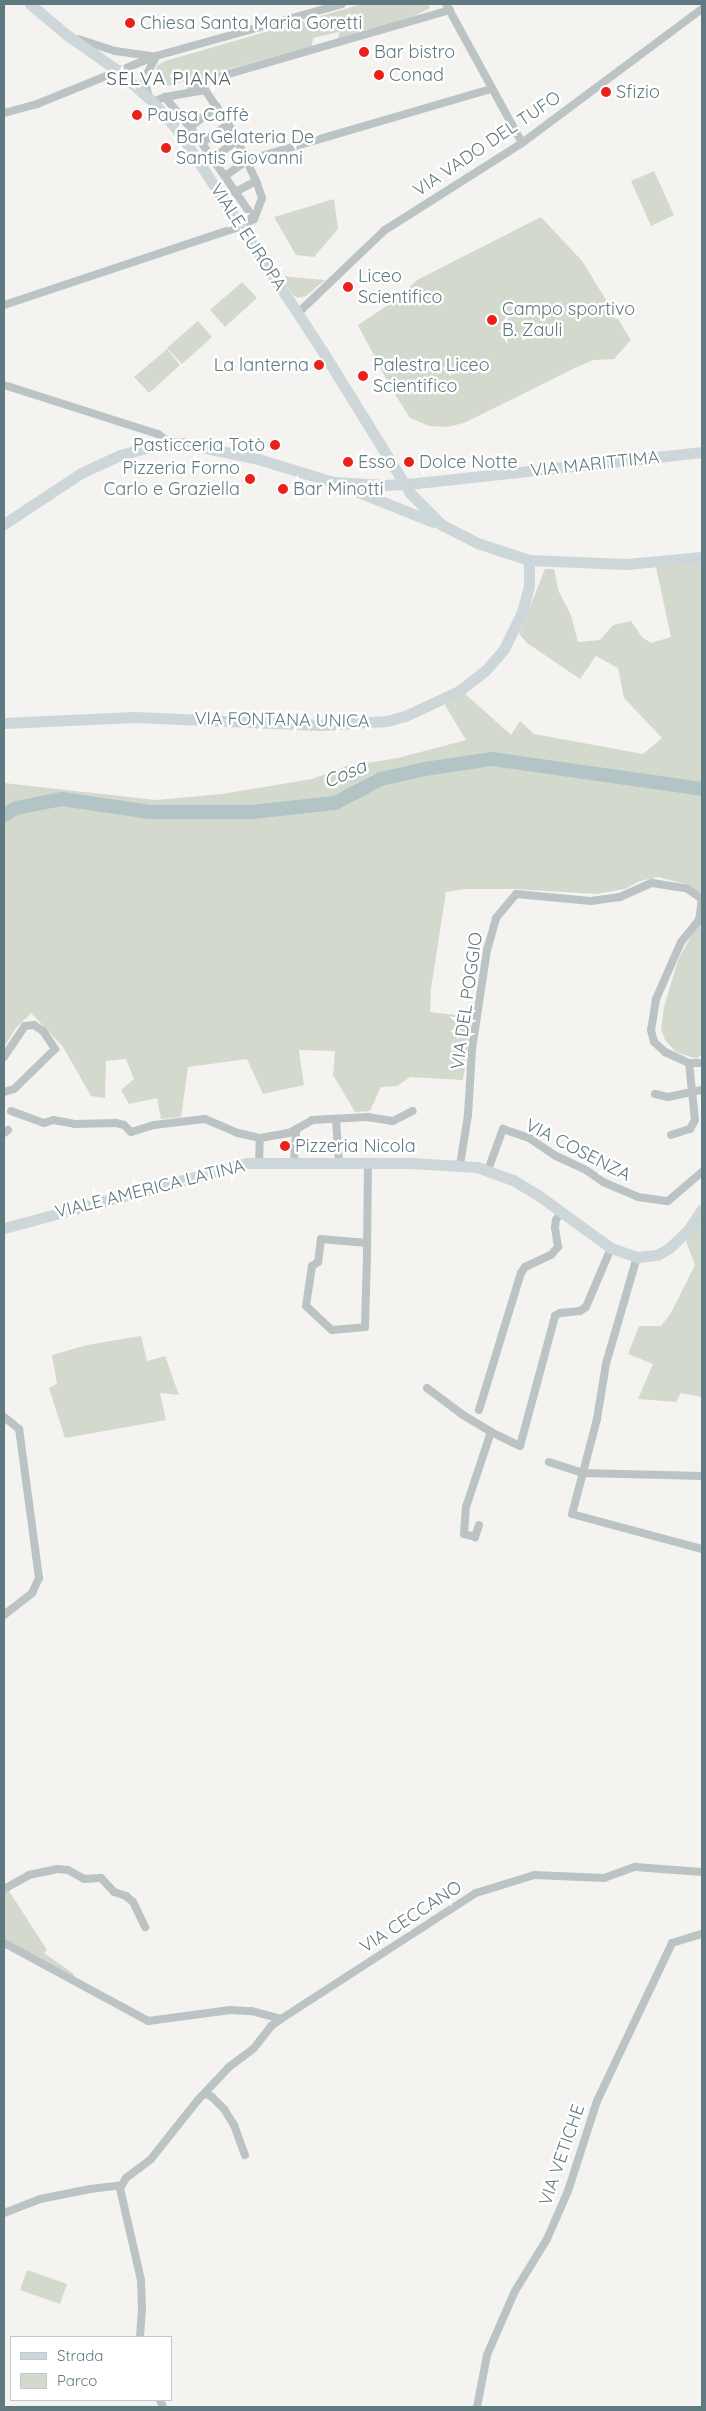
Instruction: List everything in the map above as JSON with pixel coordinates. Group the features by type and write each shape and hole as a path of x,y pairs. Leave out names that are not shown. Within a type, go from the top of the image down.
{"main road":[{"name":"VIALE EUROPA","path":"30,4 67,35 117,70 152,100 180,132 298,313 404,484 419,505 442,525"},
{"name":"VIA MARITTIMA","path":"4,524 81,473 138,449 170,443 182,442 258,459 333,482 404,484 702,452"},
{"path":"333,482 442,525 477,542 529,560 626,564 702,557"},
{"name":"VIA FONTANA UNICA","path":"4,723 134,716 320,725 387,721 404,716 459,691 485,670 504,649 522,612 529,586 529,560"},
{"name":"VIALE AMERICA LATINA","path":"4,1228 221,1169 259,1162 460,1165 488,1170 513,1180 611,1248 637,1257 657,1255 670,1248 688,1230 702,1209"}],"street":[{"path":"4,113 37,104 117,70 156,56 342,4"},
{"path":"191,92 192,85 204,81 448,7 522,143"},
{"name":"VIA VADO DEL TUFO","path":"298,313 385,230 522,143 702,9"},
{"path":"67,35 115,51 156,56"},
{"path":"4,305 241,226 254,219 262,198 248,160 238,140 205,90 152,100 144,80 156,56"},
{"path":"225,176 248,160 491,89"},
{"path":"165,97 213,158 254,219"},
{"path":"190,127 217,107"},
{"path":"202,143 228,124"},
{"path":"213,158 238,140"},
{"path":"235,192 256,181"},
{"path":"4,385 158,434 170,443"},
{"name":"VIA DEL POGGIO","path":"460,1165 468,1115 472,1049 487,950 496,918 516,894 591,902 620,897 652,883 688,889 702,899 698,920 682,942 656,999 651,1036 657,1047 689,1063 702,1063"},
{"path":"4,1057 25,1026 34,1025 43,1031 55,1049 14,1088 4,1092"},
{"path":"671,1135 685,1131 693,1125 695,1116 689,1063"},
{"path":"655,1094 668,1097 692,1094 702,1090"},
{"path":"11,1111 44,1123 53,1120 75,1124 116,1123 124,1125 131,1132 167,1123 205,1119 238,1133 260,1138 296,1130 312,1120 367,1117 393,1121 413,1111"},
{"path":"336,1120 339,1163"},
{"name":"VIA COSENZA","path":"488,1170 503,1129 529,1138 556,1156 586,1170 603,1182 638,1196 668,1201 702,1172"},
{"path":"294,1162 296,1130"},
{"path":"259,1162 260,1138"},
{"path":"367,1243 321,1239 318,1262 312,1266 306,1306 332,1330 365,1327 367,1243 368,1164"},
{"path":"479,1410 520,1273 525,1266 551,1255 558,1247 555,1227 556,1220 561,1212"},
{"path":"427,1388 463,1416 520,1446 555,1316 560,1313 580,1311 586,1307 611,1248"},
{"path":"637,1257 606,1364 597,1419 572,1514 702,1550"},
{"path":"4,1417 19,1429 39,1578 32,1593 4,1615"},
{"path":"479,1525 475,1537 464,1534 466,1507 491,1432"},
{"path":"549,1462 584,1473 702,1476"},
{"name":"VIA CECCANO","path":"122,2185 126,2178 151,2159 205,2093 229,2067 254,2048 270,2026 476,1893 534,1875 604,1878 635,1867 702,1872"},
{"path":"4,1889 29,1875 57,1869 74,1872 76,1876 84,1879 101,1878 114,1892 126,1896 133,1902 145,1927"},
{"name":"VIA VETICHE","path":"477,2407 487,2355 515,2291 547,2239 586,2141 597,2102 672,1943 702,1934"},
{"path":"4,1943 148,2020 230,2010 252,2011 281,2019"},
{"path":"205,2093 224,2109 234,2125 245,2154"},
{"path":"4,2212 40,2199 90,2188 122,2185 120,2188 141,2280 140,2336"}],"green space":[{"path":"362,4 429,4 430,8 403,22 365,30 338,39 339,32 313,38 312,46 167,86 158,82 156,77 155,71 157,66 165,61"},
{"path":"654,171 674,215 651,226 631,181"},
{"path":"334,199 338,229 314,257 296,255 274,217"},
{"name":"Campo sportivo B. Zauli","path":"541,217 582,261 631,340 614,359 593,360 464,423 447,427 429,426 410,418 392,390 358,325 397,299 417,280"},
{"path":"280,276 325,280 306,296 298,298 292,294"},
{"path":"242,282 257,298 225,327 210,310"},
{"path":"198,321 212,337 182,364 167,348"},
{"path":"167,349 180,365 149,393 134,377"},
{"path":"702,561 702,894 689,885 658,877 640,881 625,889 596,894 513,889 465,889 446,892 431,989 430,1012 472,1017 463,1080 410,1077 397,1086 381,1087 370,1111 355,1112 333,1075 335,1051 299,1050 304,1085 263,1094 247,1059 188,1067 181,1117 161,1119 157,1098 129,1104 121,1090 134,1079 126,1059 106,1061 105,1098 91,1096 63,1047 31,1013 16,1028 4,1047 4,783 156,800 222,794 312,779 347,766 398,758 466,740 445,705 464,693 511,735 520,721 534,734 643,754 662,738 624,698 618,668 596,656 580,679 527,643 519,634 545,569 554,569 559,592 571,615 578,642 600,640 613,625 631,621 642,637 651,643 671,637 656,567"},
{"path":"702,917 702,1054 697,1059 676,1052 665,1040 661,1029 664,1007 678,960"},
{"path":"702,1219 702,1397 681,1393 676,1402 638,1399 653,1364 628,1354 639,1326 661,1326 671,1313 695,1265 686,1242"},
{"path":"141,1336 147,1361 165,1356 179,1395 160,1393 166,1420 65,1438 49,1388 57,1384 52,1355 87,1345"},
{"path":"9,1891 47,1950 44,1953 74,1974 72,1978 4,1942 4,1893"},
{"path":"27,2270 67,2284 60,2304 20,2290"}],"waterway":[{"name":"Cosa","path":"4,815 16,808 62,799 150,812 253,812 335,803 381,779 425,769 492,759 702,789"}],"place":[{"name":"Chiesa Santa Maria Goretti","path":"130,23"},
{"name":"Bar bistro","path":"364,52"},
{"name":"Conad","path":"379,75"},
{"name":"Sfizio","path":"606,92"},
{"name":"Pausa Caffè","path":"137,115"},
{"name":"Bar Gelateria De Santis Giovanni","path":"166,148"},
{"name":"Liceo Scientifico","path":"348,287"},
{"name":"Campo sportivo B. Zauli","path":"492,320"},
{"name":"La lanterna","path":"319,365"},
{"name":"Palestra Liceo Scientifico","path":"363,376"},
{"name":"Pasticceria Totò","path":"275,445"},
{"name":"Esso","path":"348,462"},
{"name":"Dolce Notte","path":"409,462"},
{"name":"Pizzeria Forno Carlo e Graziella","path":"250,479"},
{"name":"Bar Minotti","path":"283,489"},
{"name":"Pizzeria Nicola","path":"285,1146"}],"district":[{"name":"SELVA PIANA","path":"169,79"}]}
